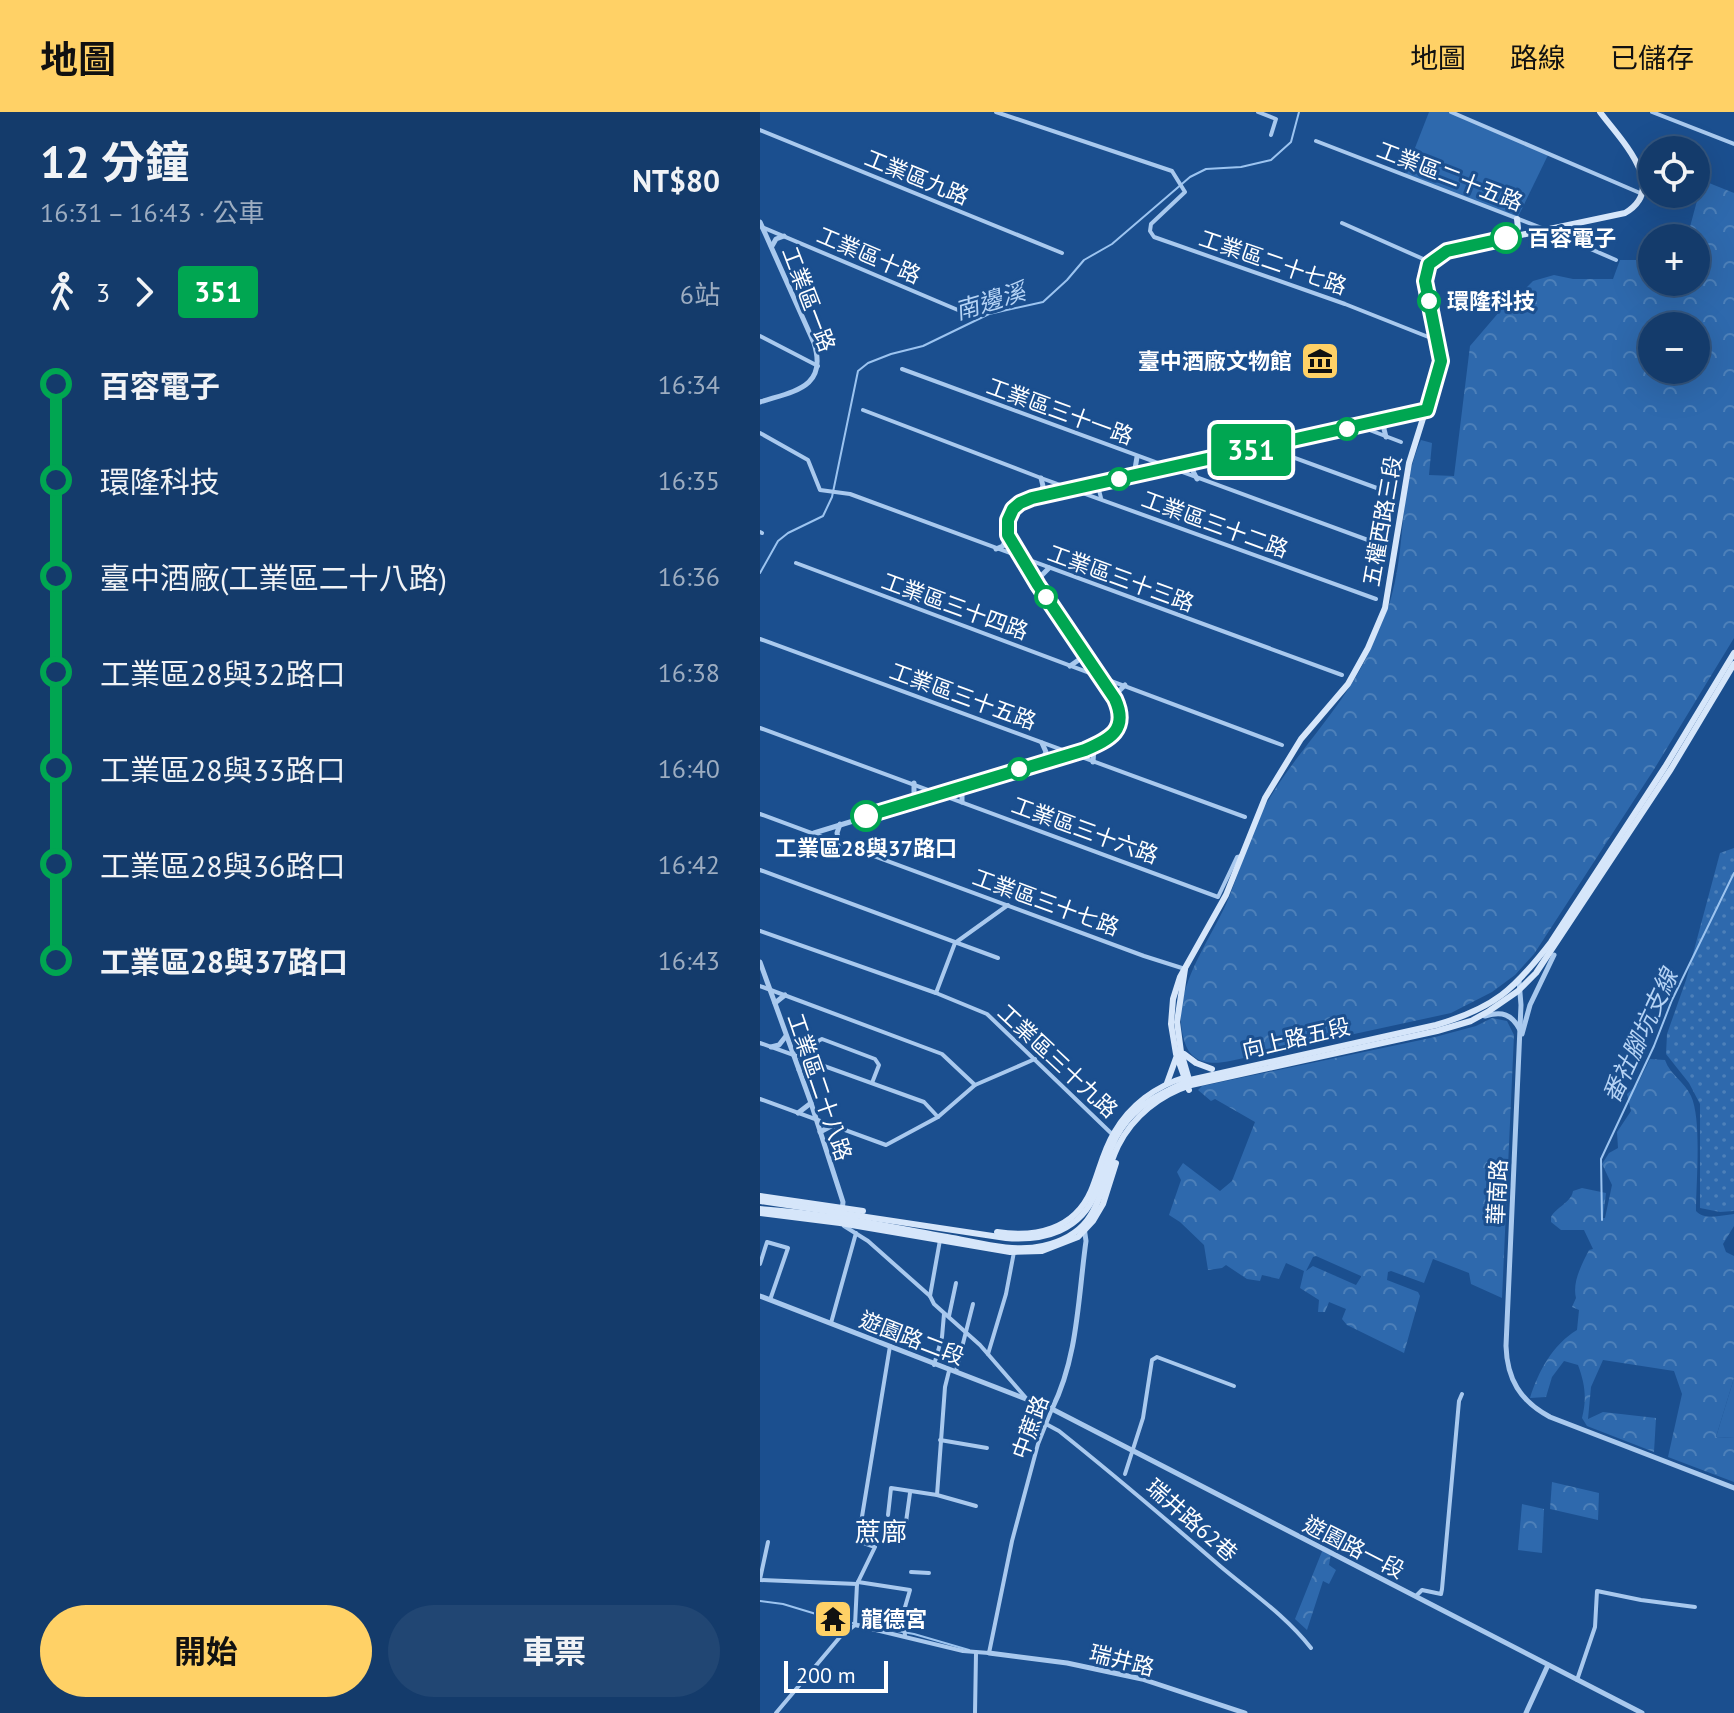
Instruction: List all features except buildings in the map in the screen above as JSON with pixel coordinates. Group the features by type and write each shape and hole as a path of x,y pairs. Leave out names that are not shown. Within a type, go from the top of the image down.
{"main road":[{"path":"1600,112 1638,165"},
{"path":"1430,262 1447,251 1628,212 1638,199"},
{"path":"1514,236 1519,224 1517,219"},
{"path":"1577,242 1575,231 1579,224"},
{"name":"五權西路三段","path":"1188,1083 1171,1024 1180,977 1226,895 1259,810 1319,715 1348,684 1377,628 1391,586 1409,463 1441,365 1425,281 1430,262"},
{"name":"向上路五段","path":"1519,985 1599,870 1734,653"},
{"name":"向上路五段","path":"871,1220 940,1240 1014,1252 1051,1250 1078,1237 1088,1198 1113,1135 1137,1104 1167,1083 1188,1083 1457,1026 1496,1007 1536,973 1671,769 1734,664"},
{"path":"1167,1083 1179,1053 1212,1069"},
{"name":"向上路五段","path":"760,1198 1024,1248 1057,1242 1098,1204 1118,1146 1139,1117 1163,1096 1188,1083"},
{"name":"向上路五段","path":"760,1211 841,1215 1025,1236 1082,1222"}],"street":[{"name":"工業區二十七路","path":"996,112 1172,171 1185,192 1151,224 1151,236 1345,304 1438,341"},
{"path":"1258,112 1276,119 1271,135"},
{"path":"1451,112 1638,192"},
{"path":"1652,112 1734,144"},
{"name":"工業區九路","path":"760,130 1062,253"},
{"name":"工業區二十五路","path":"1316,141 1547,230 1616,260"},
{"path":"1342,223 1430,262"},
{"name":"工業區十路","path":"761,225 965,313"},
{"name":"工業區一路","path":"760,402 805,387 818,366 814,343 761,225"},
{"path":"771,247 776,239 784,236"},
{"path":"760,336 818,366"},
{"name":"工業區三十一路","path":"902,369 1387,547"},
{"name":"工業區三十二路","path":"863,410 1376,599"},
{"path":"996,549 1003,546 1008,535 1008,520 1013,509 1024,501 1427,410"},
{"path":"1386,437 1384,429 1387,419"},
{"path":"1359,426 1401,442"},
{"name":"工業區三十三路","path":"760,433 808,460 817,487 826,492 844,493 1342,675"},
{"path":"1292,457 1294,440"},
{"path":"1265,447 1385,491"},
{"path":"1134,475 1137,457"},
{"path":"1197,461 1193,471 1197,479"},
{"path":"1039,497 1041,478"},
{"path":"1102,500 1099,490 1105,482"},
{"path":"1008,535 1117,701"},
{"name":"工業區三十四路","path":"796,563 1282,745"},
{"path":"1038,585 1049,568"},
{"name":"工業區三十五路","path":"760,639 1245,817"},
{"path":"1070,666 1080,659 1082,648"},
{"path":"814,833 1108,740 1116,730 1120,716 1117,693 1125,685"},
{"name":"工業區三十六路","path":"760,728 1218,897 1237,857 1242,856"},
{"path":"1038,763 1045,754 1042,743"},
{"path":"1093,762 1095,745"},
{"path":"914,783 914,801"},
{"path":"962,802 963,787"},
{"name":"工業區三十七路","path":"760,814 1185,969"},
{"path":"839,842 837,833 840,824"},
{"path":"760,870 998,958"},
{"path":"936,993 955,943 1008,905"},
{"name":"工業區三十九路","path":"760,931 987,1014 1113,1135"},
{"path":"1519,1051 1530,1005 1554,955"},
{"name":"工業區二十八路","path":"760,962 762,977 770,990 811,1103 841,1215"},
{"name":"華南路","path":"1519,985 1520,1030 1506,1354 1510,1377 1525,1400 1541,1412 1734,1488"},
{"path":"760,986 942,1054 975,1085"},
{"path":"775,1004 785,995"},
{"path":"1485,1016 1497,1012 1507,1014 1515,1020 1520,1030"},
{"path":"771,1047 779,1045 786,1036"},
{"path":"799,1071 811,1060 818,1041 824,1039 877,1060 879,1065 872,1083"},
{"path":"760,1043 924,1102 938,1117"},
{"path":"760,1099 886,1145 938,1117 975,1085 1035,1059"},
{"path":"798,1113 811,1103"},
{"path":"820,1132 833,1125"},
{"path":"841,1215 856,1233 967,1331 1026,1398"},
{"path":"868,1241 871,1220"},
{"name":"中蔗路","path":"989,1653 1012,1541 1046,1424 1064,1383 1072,1354 1086,1241 1082,1222"},
{"path":"831,1324 856,1233"},
{"path":"1078,1237 1086,1241"},
{"path":"930,1296 940,1240"},
{"path":"760,1264 767,1242 788,1248 770,1300"},
{"path":"988,1354 1006,1294 1014,1252"},
{"path":"934,1365 956,1283"},
{"name":"遊園路二段","path":"760,1296 1052,1409"},
{"path":"937,1495 945,1387 961,1362 973,1304"},
{"path":"776,1713 840,1637 855,1625 858,1583 875,1547 858,1541 890,1346"},
{"path":"1125,1474 1143,1418 1152,1360 1157,1357 1234,1386"},
{"path":"1416,1596 1422,1590 1441,1594 1462,1394"},
{"name":"遊園路一段","path":"1052,1409 1642,1713"},
{"name":"瑞井路62巷","path":"1046,1424 1140,1496 1220,1566 1280,1613 1311,1648"},
{"path":"940,1440 987,1448"},
{"path":"888,1515 891,1488 937,1495 976,1506"},
{"path":"906,1522 910,1492"},
{"path":"768,1542 760,1580 858,1583 910,1590 903,1614 905,1636"},
{"path":"911,1572 929,1573"},
{"path":"1577,1680 1595,1627 1597,1591 1695,1607"},
{"path":"855,1625 976,1653 989,1653"},
{"path":"975,1713 976,1653"},
{"name":"瑞井路","path":"989,1653 1067,1663 1142,1679 1245,1713"},
{"path":"1526,1713 1548,1665"}],"green space":[{"path":"1429,112 1451,112 1549,153 1517,219 1404,176"},
{"path":"1710,183 1734,193 1734,638 1653,771 1534,954 1515,975 1492,992 1451,1013 1230,1061 1209,1063 1197,1059 1188,1050 1181,1025 1182,1006 1192,970 1227,902 1264,808 1351,685 1383,620 1396,575 1409,478 1421,440 1432,443 1429,475 1454,476 1470,346 1506,304 1533,281 1554,275 1573,279 1613,279 1620,260 1638,260 1638,296 1710,296 1710,224 1691,224 1695,208 1710,208"},
{"path":"1734,848 1734,1211 1720,1212 1700,1208 1700,1104 1689,1083 1666,1054 1667,1034 1686,980 1720,853"},
{"path":"1492,1018 1507,1021 1514,1035 1502,1298 1471,1284 1469,1273 1433,1259 1424,1283 1388,1272 1387,1280 1418,1292 1420,1296 1404,1353 1347,1325 1342,1319 1346,1309 1329,1302 1325,1312 1318,1312 1319,1300 1300,1288 1304,1271 1286,1263 1279,1279 1262,1275 1260,1281 1247,1279 1226,1265 1208,1270 1204,1245 1169,1215 1181,1180 1177,1172 1183,1163 1220,1191 1232,1181 1255,1122 1215,1099 1211,1101 1198,1090 1202,1086 1476,1026","holes":["1316,1256 1361,1276 1356,1285 1313,1266 1306,1271"]},
{"path":"1650,1059 1665,1060 1691,1096 1697,1135 1696,1211 1709,1217 1734,1214 1734,1226 1723,1244 1726,1252 1734,1256 1734,1378 1716,1437 1734,1438 1734,1482 1668,1457 1682,1394 1674,1371 1603,1360 1591,1387 1588,1419 1603,1412 1656,1418 1654,1452 1587,1426 1582,1418 1584,1391 1578,1365 1564,1361 1552,1377 1546,1397 1530,1398 1548,1360 1561,1343 1577,1330 1579,1310 1572,1307 1577,1279 1589,1250 1593,1249 1584,1230 1561,1230 1551,1222 1551,1217 1573,1191 1582,1188 1606,1193 1605,1218 1612,1185 1602,1164 1609,1153 1618,1148 1617,1132 1631,1111 1627,1094 1637,1085"},
{"path":"1734,1378 1734,1438 1716,1437"},
{"path":"1552,1482 1599,1493 1598,1520 1550,1509"},
{"path":"1522,1504 1544,1509 1542,1553 1518,1550"},
{"path":"1323,1549 1331,1553 1329,1565 1336,1570 1329,1584 1323,1581 1307,1630 1295,1619"}],"waterway":[{"name":"南邊溪","path":"760,573 778,541 823,516 832,497 858,371 868,363 923,346 989,314 1043,302 1084,260 1112,244 1190,177 1206,169 1241,167 1271,160 1291,142 1299,112"},
{"name":"番社腳坑支線","path":"1602,1220 1601,1159 1672,1000 1734,873"},
{"path":"760,1601 783,1604 836,1620 914,1634 969,1650"}],"bus line":[{"name":"351","path":"866,816 1085,750 1113,736 1119,724 1115,699 1008,535 1008,520 1016,506 1032,498 1427,410 1441,361 1425,281 1429,264 1447,251 1506,238"}],"place":[{"name":"百容電子","path":"1506,238"},
{"name":"環隆科技","path":"1429,301"},
{"name":"臺中酒廠文物館","path":"1320,361"},
{"name":"工業區28與37路口","path":"866,816"},
{"name":"龍德宮","path":"833,1619"}],"district":[{"name":"蔗廍","path":"881,1531"}]}
